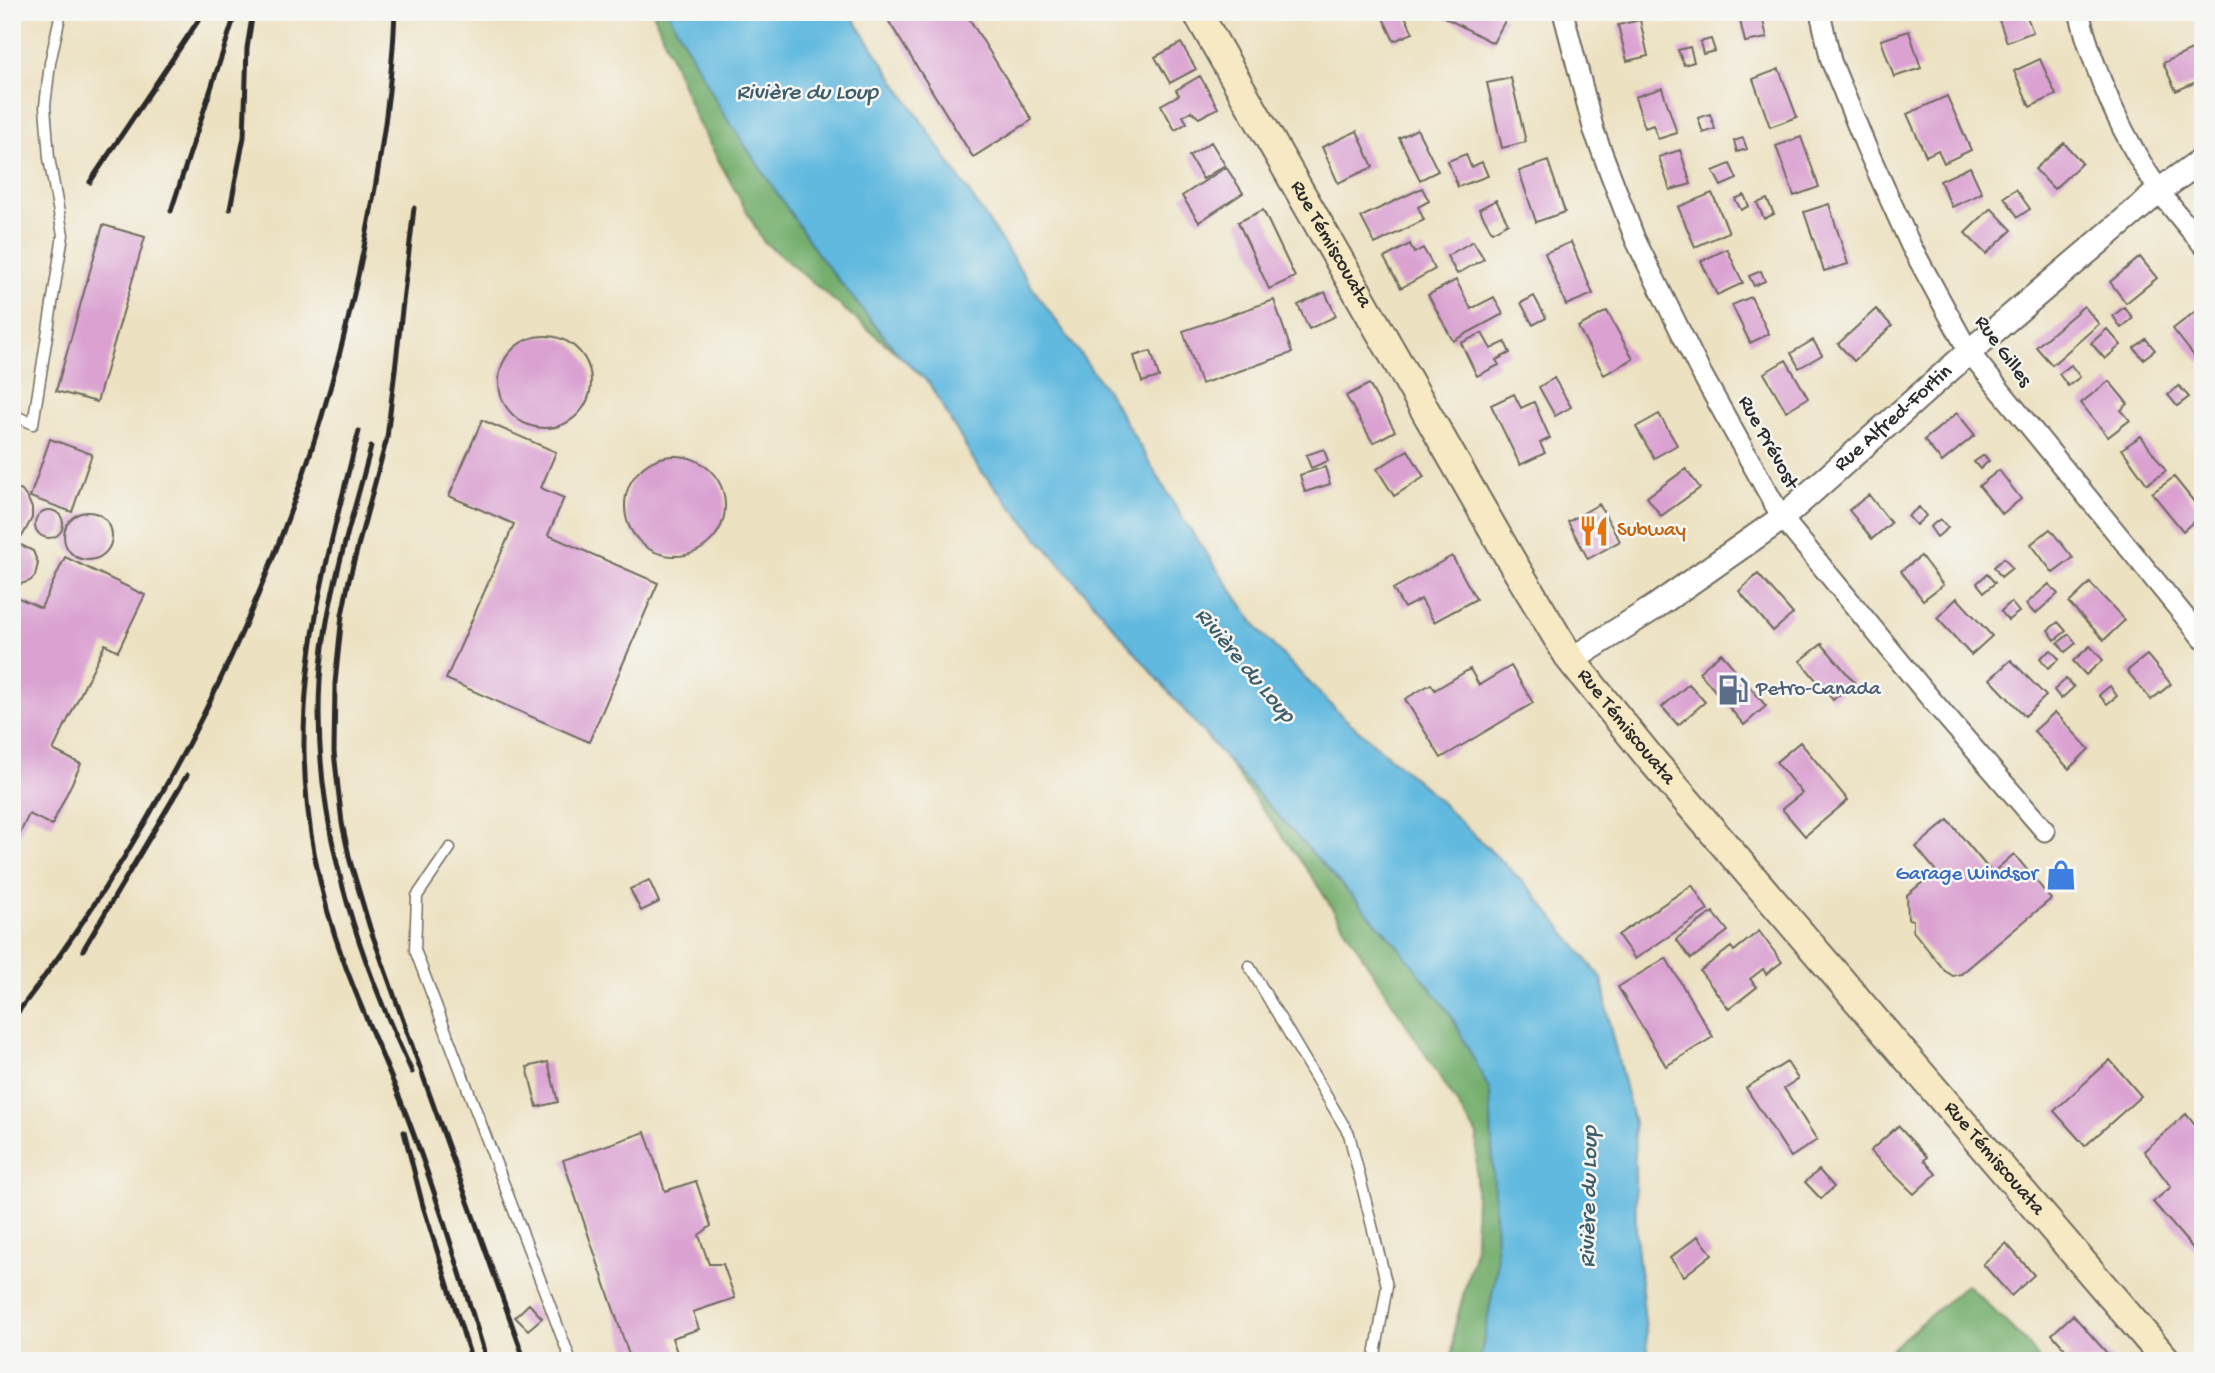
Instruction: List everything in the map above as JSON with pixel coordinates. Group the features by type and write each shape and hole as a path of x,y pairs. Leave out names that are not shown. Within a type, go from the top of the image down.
{"main road":[{"name":"Rue Témiscouata","path":"1197,12 1511,562 1571,660 1650,758 2167,1361"}],"street":[{"name":"Rue Prévost","path":"1563,12 1594,131 1635,239 1699,369 1782,518 1930,698 2045,831"},
{"name":"Rue Gilles","path":"1820,12 1831,61 1867,149 1911,246 1969,352 2203,639"},
{"path":"2079,12 2085,36 2127,136 2159,191 2203,245"},
{"name":"Rue Alfred-Fortin","path":"1571,660 1655,607 1782,518 1969,352 2159,191 2203,159"}],"lane":[{"path":"12,414 33,424 63,235 49,158 44,106 61,12"},
{"path":"450,848 417,896 415,950 571,1361"},
{"path":"1249,967 1349,1134 1387,1286 1374,1361"}],"green space":[{"path":"653,12 668,12 722,111 820,257 899,355 763,241 696,119"},
{"path":"1224,757 1398,946 1450,1013 1490,1090 1497,1268 1480,1361 1452,1361 1454,1330 1475,1250 1477,1135 1311,875"},
{"path":"1967,1284 2027,1343 2040,1361 1877,1361"}],"water":[{"name":"Rivière du Loup","path":"668,12 849,12 1034,290 1109,394 1184,521 1262,634 1341,715 1428,790 1532,891 1602,979 1610,1027 1634,1123 1636,1234 1649,1361 1480,1361 1497,1268 1490,1091 1450,1013 1398,946 1224,757 977,466 929,383 899,355 820,257 722,111"}],"building":[{"path":"883,12 965,12 1032,120 973,157"},
{"path":"1389,12 1403,12 1413,33 1394,41 1382,16"},
{"path":"1441,12 1493,12 1506,19 1493,43 1440,15"},
{"path":"1738,12 1761,12 1767,38 1745,42"},
{"path":"1996,12 2025,12 2033,32 2007,42"},
{"path":"1640,20 1648,56 1627,61 1618,25"},
{"path":"1909,31 1921,68 1894,77 1881,40"},
{"path":"1711,39 1715,51 1703,54 1700,42"},
{"path":"1181,43 1196,69 1170,83 1155,57"},
{"path":"2203,45 2203,79 2176,91 2163,63"},
{"path":"1690,47 1694,62 1684,65 1678,50"},
{"path":"2040,59 2056,95 2030,107 2014,71"},
{"path":"1779,69 1797,117 1770,127 1753,79"},
{"path":"1200,76 1218,108 1199,118 1191,111 1183,116 1187,123 1175,130 1161,105 1179,95 1176,90"},
{"path":"1511,78 1526,142 1502,148 1487,83"},
{"path":"1662,88 1677,133 1658,139 1653,125 1645,128 1635,97"},
{"path":"1947,96 1971,150 1944,163 1938,150 1926,156 1907,114"},
{"path":"1710,114 1715,129 1703,133 1698,118"},
{"path":"1417,129 1438,171 1420,180 1399,138"},
{"path":"1357,131 1373,167 1338,183 1322,147"},
{"path":"1801,137 1819,187 1794,196 1776,146"},
{"path":"1743,138 1747,149 1737,152 1734,141"},
{"path":"1211,142 1225,165 1203,179 1189,156"},
{"path":"2064,143 2082,163 2054,189 2035,169"},
{"path":"1680,150 1691,184 1670,190 1659,157"},
{"path":"1466,154 1471,167 1482,162 1488,176 1458,187 1448,161"},
{"path":"1548,161 1565,212 1536,222 1519,171"},
{"path":"1730,164 1737,179 1721,186 1713,171"},
{"path":"1226,167 1243,193 1199,222 1182,196"},
{"path":"1970,167 1982,193 1952,207 1940,181"},
{"path":"1422,188 1429,201 1418,207 1424,220 1375,244 1361,217"},
{"path":"2016,189 2030,209 2018,217 2004,197"},
{"path":"1712,193 1729,232 1695,247 1678,207"},
{"path":"1744,195 1749,206 1741,210 1735,199"},
{"path":"1767,199 1774,214 1764,219 1757,203"},
{"path":"1496,200 1508,223 1492,232 1479,209"},
{"path":"1829,204 1848,264 1824,271 1804,212"},
{"path":"1991,208 2012,230 1986,254 1965,233"},
{"path":"1263,210 1295,277 1269,289 1238,222"},
{"path":"103,225 145,237 97,402 56,391"},
{"path":"1473,241 1484,259 1457,274 1447,256"},
{"path":"1571,242 1593,294 1566,305 1545,253"},
{"path":"1410,244 1414,253 1423,248 1435,269 1401,288 1384,258"},
{"path":"1727,249 1743,283 1717,295 1701,261"},
{"path":"2140,257 2157,278 2126,303 2110,282"},
{"path":"1761,271 1765,281 1754,286 1749,276"},
{"path":"1456,280 1471,309 1494,297 1503,314 1453,341 1428,295"},
{"path":"1325,292 1336,316 1309,329 1298,305"},
{"path":"1534,296 1546,318 1533,325 1521,303"},
{"path":"1751,297 1769,334 1750,343 1732,305"},
{"path":"1274,300 1292,353 1201,384 1183,331"},
{"path":"2084,306 2099,324 2052,365 2036,347"},
{"path":"2124,307 2133,318 2121,328 2113,316"},
{"path":"1876,309 1892,326 1854,361 1838,344"},
{"path":"2197,310 2203,318 2203,359 2199,362 2173,329"},
{"path":"1607,311 1633,359 1604,375 1578,327"},
{"path":"2107,329 2121,345 2105,359 2091,343"},
{"path":"1482,333 1491,349 1505,342 1510,353 1496,360 1499,365 1477,376 1461,343"},
{"path":"545,336 571,344 583,356 591,382 583,408 571,420 545,428 519,420 507,408 499,382 507,356 519,344"},
{"path":"2146,339 2155,350 2143,359 2134,348"},
{"path":"1813,340 1822,355 1799,368 1791,353"},
{"path":"1151,351 1159,377 1142,382 1134,356"},
{"path":"1786,360 1808,398 1786,411 1764,373"},
{"path":"2071,365 2080,377 2068,386 2059,374"},
{"path":"1554,378 1571,407 1555,416 1539,387"},
{"path":"2109,381 2128,404 2121,410 2130,420 2108,437 2081,403"},
{"path":"1369,384 1395,431 1373,443 1346,396"},
{"path":"2179,386 2189,397 2177,406 2168,395"},
{"path":"1514,394 1521,408 1534,402 1550,438 1540,443 1545,453 1520,465 1491,405"},
{"path":"1957,413 1975,435 1942,462 1924,440"},
{"path":"1659,414 1677,445 1654,458 1636,427"},
{"path":"482,420 556,452 541,488 564,498 548,535 658,583 589,742 446,679 514,524 449,496"},
{"path":"2141,436 2166,471 2147,484 2122,449"},
{"path":"50,439 92,454 72,512 30,497"},
{"path":"1324,449 1328,461 1311,468 1306,455"},
{"path":"1408,450 1424,477 1394,496 1377,469"},
{"path":"1984,455 1989,461 1980,469 1974,462"},
{"path":"675,456 694,460 710,471 721,487 725,506 721,525 710,541 694,552 675,556 656,552 640,541 629,525 625,506 629,487 640,471 656,460"},
{"path":"1325,467 1330,484 1305,492 1300,475"},
{"path":"1686,469 1700,488 1661,516 1647,497"},
{"path":"1999,470 2021,499 2002,514 1979,486"},
{"path":"2174,477 2203,513 2183,531 2152,493"},
{"path":"12,486 22,491 28,499 32,518 23,535 12,542"},
{"path":"1869,495 1891,523 1872,539 1849,510"},
{"name":"Subway","path":"1599,504 1620,541 1588,559 1568,522"},
{"path":"1919,507 1926,516 1916,525 1908,516"},
{"path":"49,510 59,514 63,524 59,534 49,538 39,534 35,524 39,514"},
{"path":"88,512 105,519 112,536 105,553 88,560 71,553 64,536 71,519"},
{"path":"1940,519 1948,528 1937,537 1930,527"},
{"path":"2050,529 2073,558 2053,573 2031,544"},
{"path":"21,545 33,551 38,563 35,576 18,585 12,584 12,546"},
{"path":"1452,556 1476,599 1434,622 1421,599 1404,608 1393,589"},
{"path":"1921,556 1943,585 1923,600 1901,571"},
{"path":"65,557 145,595 118,651 105,644 53,750 81,764 52,825 29,814 12,850 12,595 41,608"},
{"path":"2004,558 2012,568 2001,577 1994,567"},
{"path":"1758,574 1793,614 1773,631 1739,591"},
{"path":"1987,574 1995,583 1984,592 1977,583"},
{"path":"2090,583 2125,620 2104,640 2069,603"},
{"path":"2049,584 2058,594 2035,614 2026,604"},
{"path":"1957,598 1992,636 1971,655 1937,618"},
{"path":"2011,602 2019,612 2008,620 2001,611"},
{"path":"2058,622 2066,631 2055,640 2048,630"},
{"path":"2069,634 2076,643 2065,652 2058,643"},
{"path":"1822,644 1854,682 1833,700 1800,661"},
{"path":"2090,646 2103,660 2086,675 2073,661"},
{"path":"2051,650 2059,659 2048,668 2040,658"},
{"name":"Petro-Canada","path":"1721,653 1766,706 1744,725 1699,672"},
{"path":"2147,655 2171,684 2151,700 2127,671"},
{"path":"2011,660 2046,696 2025,716 1990,679"},
{"path":"1511,666 1533,703 1441,758 1405,699 1431,684 1435,690 1470,669 1479,685"},
{"path":"2066,679 2074,687 2061,699 2054,690"},
{"name":"Petro-Canada","path":"1689,684 1705,702 1678,725 1662,707"},
{"path":"2110,686 2117,696 2107,704 2099,695"},
{"path":"2055,712 2089,749 2069,769 2034,731"},
{"path":"1800,742 1848,800 1805,836 1782,809 1802,793 1776,762"},
{"path":"1948,820 1992,873 2014,854 2051,899 1961,974 1953,976 1945,971 1913,931 1913,920 1908,919 1907,895 1936,871 1916,847"},
{"path":"649,880 659,902 641,911 630,889"},
{"path":"1692,885 1708,910 1635,959 1618,935"},
{"path":"1713,912 1728,931 1691,959 1676,939"},
{"path":"1759,931 1782,962 1766,974 1763,969 1750,979 1757,987 1729,1009 1700,971 1731,947 1734,951"},
{"path":"1666,958 1713,1037 1666,1066 1618,987"},
{"path":"2110,1060 2141,1096 2085,1146 2054,1111"},
{"path":"548,1062 558,1102 537,1107 527,1067"},
{"path":"1787,1062 1798,1079 1784,1088 1817,1140 1791,1157 1746,1088"},
{"path":"2186,1114 2203,1135 2203,1248 2197,1253 2153,1202 2171,1187 2144,1151"},
{"path":"1898,1126 1927,1157 1924,1160 1936,1174 1914,1194 1870,1151"},
{"path":"645,1132 665,1191 696,1181 711,1226 699,1235 709,1264 723,1264 735,1298 693,1312 699,1329 672,1338 680,1361 631,1361 563,1160"},
{"path":"1819,1170 1834,1187 1821,1199 1805,1182"},
{"path":"1698,1236 1712,1254 1684,1276 1670,1258"},
{"path":"2006,1243 2034,1275 2011,1296 1983,1264"},
{"path":"529,1304 542,1318 528,1330 515,1317"},
{"path":"2073,1315 2114,1361 2065,1361 2071,1356 2052,1334"}],"railway":[{"path":"90,182 204,12"},
{"path":"171,211 236,12"},
{"path":"230,209 244,137 247,48 253,12"},
{"path":"12,1020 74,934 132,844 184,751 231,656 273,558 309,458 339,356 363,252 384,133 395,12"},
{"path":"414,208 387,438 342,615 335,683 334,752 342,823 370,928 525,1361"},
{"path":"359,431 321,588 308,668 304,749 307,803 315,857 335,936 419,1149 487,1361"},
{"path":"371,447 327,622 319,702 321,757 327,812 352,919 369,971 412,1072"},
{"path":"83,950 187,775"},
{"path":"404,1132 423,1206 472,1361"}],"place":[{"name":"Subway","path":"1594,531"},
{"name":"Petro-Canada","path":"1733,690"},
{"name":"Garage Windsor","path":"2061,875"}]}
